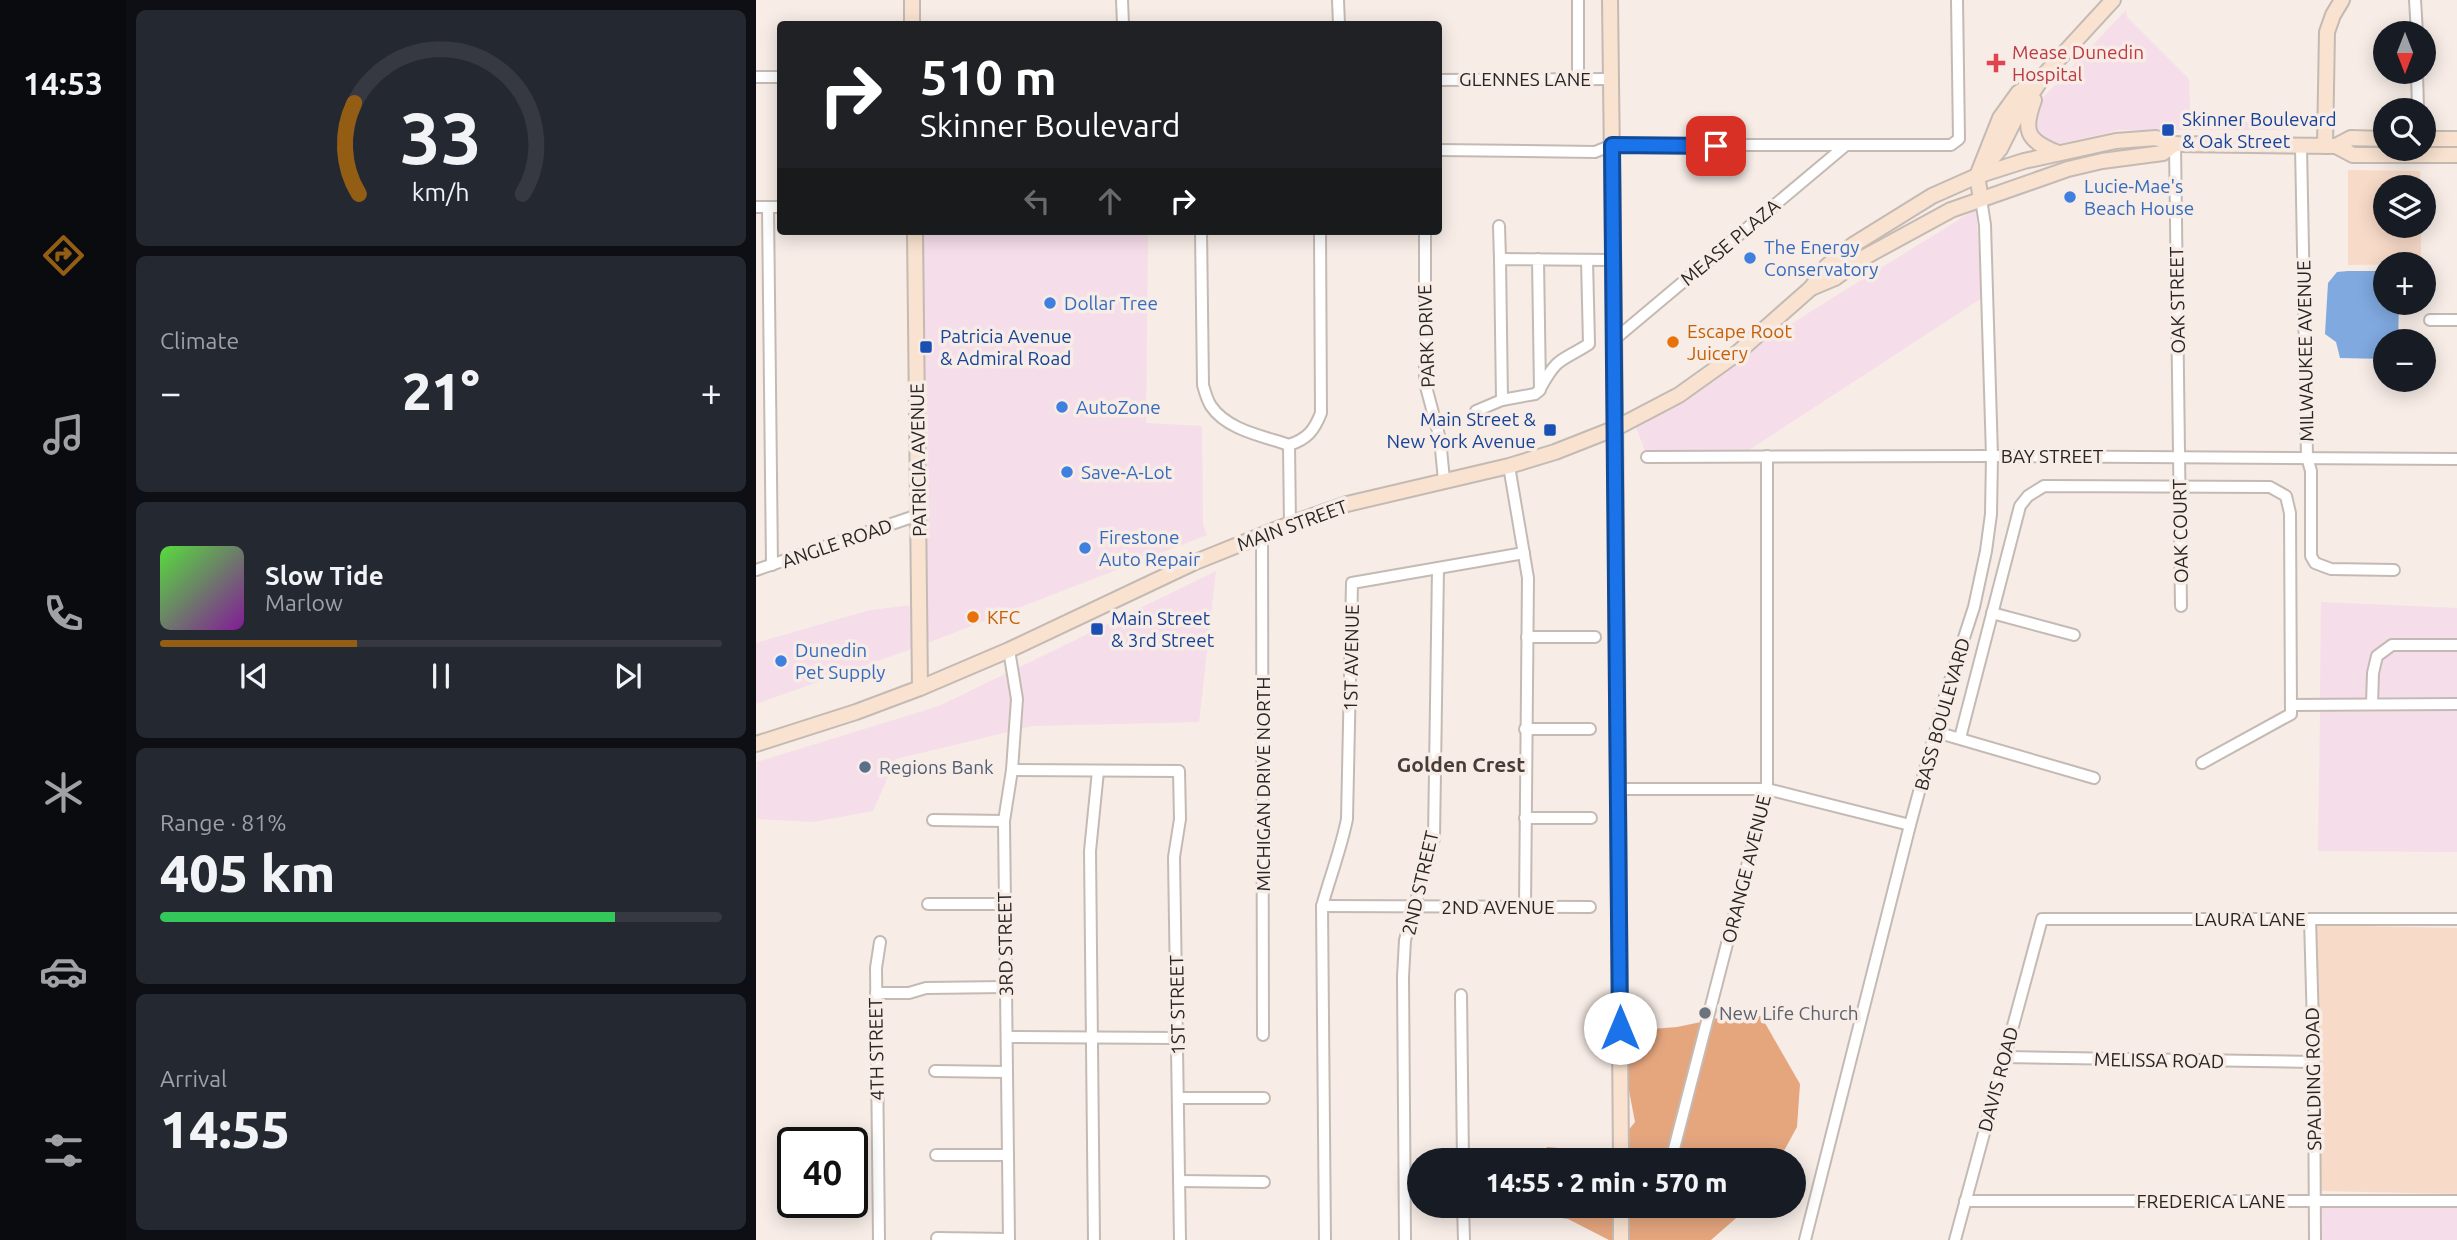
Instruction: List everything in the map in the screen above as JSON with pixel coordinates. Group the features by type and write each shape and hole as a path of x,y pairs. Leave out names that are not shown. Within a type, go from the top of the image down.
{"main road":[{"path":"912,0 912,21"},
{"path":"1610,0 1621,1148"},
{"name":"MAIN STREET","path":"756,744 920,688 1262,534 1348,504 1509,466 1555,452 1616,428 1679,395 1735,355 1811,288 1827,266 1853,245 1932,196 1978,177 2000,149 2014,121 2044,75 2113,0"},
{"path":"2330,146 2327,32 2342,0"},
{"path":"2044,75 2027,120 2028,132 2034,140 2056,152"},
{"path":"1978,177 2056,152 2143,138 2156,138 2175,144 2301,146 2330,146 2351,138 2373,139"},
{"path":"2436,139 2457,139"},
{"name":"MAIN STREET","path":"1811,288 1835,278 1863,258 1929,221 1981,199 2068,169 2163,153 2175,144"},
{"path":"2330,146 2353,155 2457,155"},
{"name":"BASS BOULEVARD","path":"1978,177 1981,199"},
{"name":"PATRICIA AVENUE","path":"915,235 920,688"},
{"path":"1621,1218 1621,1240"}],"street":[{"path":"1122,0 1122,21"},
{"path":"1338,0 1339,21"},
{"path":"1578,0 1578,79"},
{"path":"1442,150 1595,152 1612,145 1951,145 1959,139 1957,0"},
{"path":"2415,0 2416,21"},
{"path":"756,77 777,77"},
{"name":"GLENNES LANE","path":"1442,80 1611,79"},
{"name":"OAK STREET","path":"2175,144 2179,456"},
{"name":"MEASE PLAZA","path":"1615,338 1845,146"},
{"name":"MILWAUKEE AVENUE","path":"2301,146 2306,457 2311,471 2311,556 2315,563 2331,569 2394,570"},
{"name":"BASS BOULEVARD","path":"1805,1240 1910,825 1974,607 1986,551 1991,514 1992,456 1986,247 1981,199"},
{"path":"756,207 777,207"},
{"path":"768,207 772,565"},
{"path":"1499,226 1502,400"},
{"path":"1201,235 1203,386 1209,404 1222,418 1244,430 1289,445 1301,441 1313,432 1321,413 1320,235"},
{"name":"PARK DRIVE","path":"1425,235 1425,383 1440,439 1444,480"},
{"path":"1500,259 1614,260"},
{"path":"1538,259 1540,390"},
{"path":"1476,411 1502,400 1535,394 1552,367 1565,356 1589,344 1587,260"},
{"path":"2430,320 2457,320"},
{"path":"1289,445 1290,524"},
{"name":"ORANGE AVENUE","path":"1674,1148 1767,789 1766,456"},
{"name":"BAY STREET","path":"1647,457 2179,456 2457,459"},
{"name":"OAK COURT","path":"2179,456 2181,607"},
{"path":"1509,466 1528,578 1525,907"},
{"path":"1960,738 2020,506 2028,496 2044,486 2270,487 2287,496 2290,513 2291,710"},
{"name":"ANGLE ROAD","path":"756,570 918,515"},
{"name":"MICHIGAN DRIVE NORTH","path":"1262,534 1263,1035"},
{"name":"1ST AVENUE","path":"1322,906 1348,819 1352,583 1524,553"},
{"name":"2ND STREET","path":"1405,1240 1403,977 1405,940 1434,838 1438,568"},
{"path":"1993,613 2074,635"},
{"path":"1527,637 1595,638"},
{"path":"2372,704 2373,673 2377,656 2392,645 2457,645"},
{"name":"3RD STREET","path":"1009,650 1017,698 1012,770 1004,821 1009,1239"},
{"path":"2202,763 2291,710 2372,704 2457,704"},
{"path":"1525,729 1590,729"},
{"path":"1936,732 2094,778"},
{"path":"1012,770 1098,771 1090,851 1094,1240"},
{"name":"1ST STREET","path":"1098,771 1179,771 1180,819 1174,857 1180,1240"},
{"path":"1619,789 1767,789 1910,825"},
{"path":"1525,818 1591,818"},
{"path":"933,820 1004,821"},
{"path":"928,904 1005,904"},
{"path":"1322,906 1325,1240"},
{"name":"2ND AVENUE","path":"1322,906 1590,907"},
{"name":"LAURA LANE","path":"2042,919 2457,919"},
{"name":"DAVIS ROAD","path":"1955,1240 2042,919"},
{"name":"SPALDING ROAD","path":"2310,919 2315,1240"},
{"name":"4TH STREET","path":"879,1240 876,968 880,942"},
{"path":"876,993 909,992 926,988 1005,987"},
{"path":"1461,995 1463,1148"},
{"path":"1008,1037 1177,1038"},
{"name":"MELISSA ROAD","path":"2004,1057 2314,1062"},
{"path":"935,1071 1007,1072"},
{"path":"1178,1098 1264,1098"},
{"path":"936,1155 1008,1155"},
{"path":"1179,1181 1264,1182"},
{"name":"FREDERICA LANE","path":"1965,1201 2457,1201"},
{"path":"1464,1218 1464,1240"},
{"path":"937,1238 1009,1239"}],"shaded area":[{"path":"2126,10 2127,17 2189,79 2190,116 2195,122 2290,122 2290,130 2120,130 2055,145 2038,135 2033,121 2040,101"},
{"path":"2348,170 2420,171 2420,175 2373,175 2373,238 2421,238 2421,252 2373,252 2373,265 2348,265"},
{"path":"1976,209 1982,298 1749,450 1645,451 1636,427 1810,312"},
{"path":"921,235 1148,235 1146,423 1202,426 1203,525 1207,535 925,644"},
{"path":"1216,571 1199,722 1032,726 1020,729 1022,699 1018,668"},
{"path":"2321,602 2457,608 2457,638 2389,640 2372,654 2367,672 2367,698 2320,698"},
{"path":"913,605 914,648 756,704 756,643 870,610"},
{"path":"2394,652 2457,652 2457,697 2378,697 2383,660"},
{"path":"1007,673 1011,699 1008,732 896,759 873,811 813,822 757,819 757,762 939,706"},
{"path":"2457,711 2457,852 2318,851 2320,712"},
{"path":"2316,925 2457,928 2457,1194 2321,1191"},
{"path":"1724,1016 1761,1016 1800,1084 1797,1127 1786,1148 1680,1148 1714,1019"},
{"path":"1701,1022 1668,1148 1627,1148 1627,1132 1635,1122 1627,1080 1626,1031 1677,1027"},
{"path":"2321,1208 2457,1208 2457,1240 2321,1240"},
{"path":"1561,1218 1615,1218 1615,1240 1609,1240"},
{"path":"1627,1218 1736,1218 1711,1240 1627,1240"}],"water":[{"path":"2373,271 2373,315 2399,315 2398,329 2373,329 2373,359 2340,358 2336,342 2325,334 2328,283 2337,272"}],"place":[{"name":"Mease Dunedin Hospital","path":"1996,63"},
{"name":"Skinner Boulevard & Oak Street","path":"2168,130"},
{"name":"Lucie-Mae's Beach House","path":"2070,197"},
{"name":"The Energy Conservatory","path":"1750,258"},
{"name":"Dollar Tree","path":"1050,303"},
{"name":"Escape Root Juicery","path":"1673,342"},
{"name":"Patricia Avenue & Admiral Road","path":"926,347"},
{"name":"AutoZone","path":"1062,407"},
{"name":"Main Street & New York Avenue","path":"1550,430"},
{"name":"Save-A-Lot","path":"1067,472"},
{"name":"Firestone Auto Repair","path":"1085,548"},
{"name":"KFC","path":"973,617"},
{"name":"Main Street & 3rd Street","path":"1097,629"},
{"name":"Dunedin Pet Supply","path":"781,661"},
{"name":"Regions Bank","path":"865,767"},
{"name":"New Life Church","path":"1705,1013"}],"district":[{"name":"Golden Crest","path":"1461,764"}],"route":[{"path":"1620,1028 1612,145 1716,146"}]}
